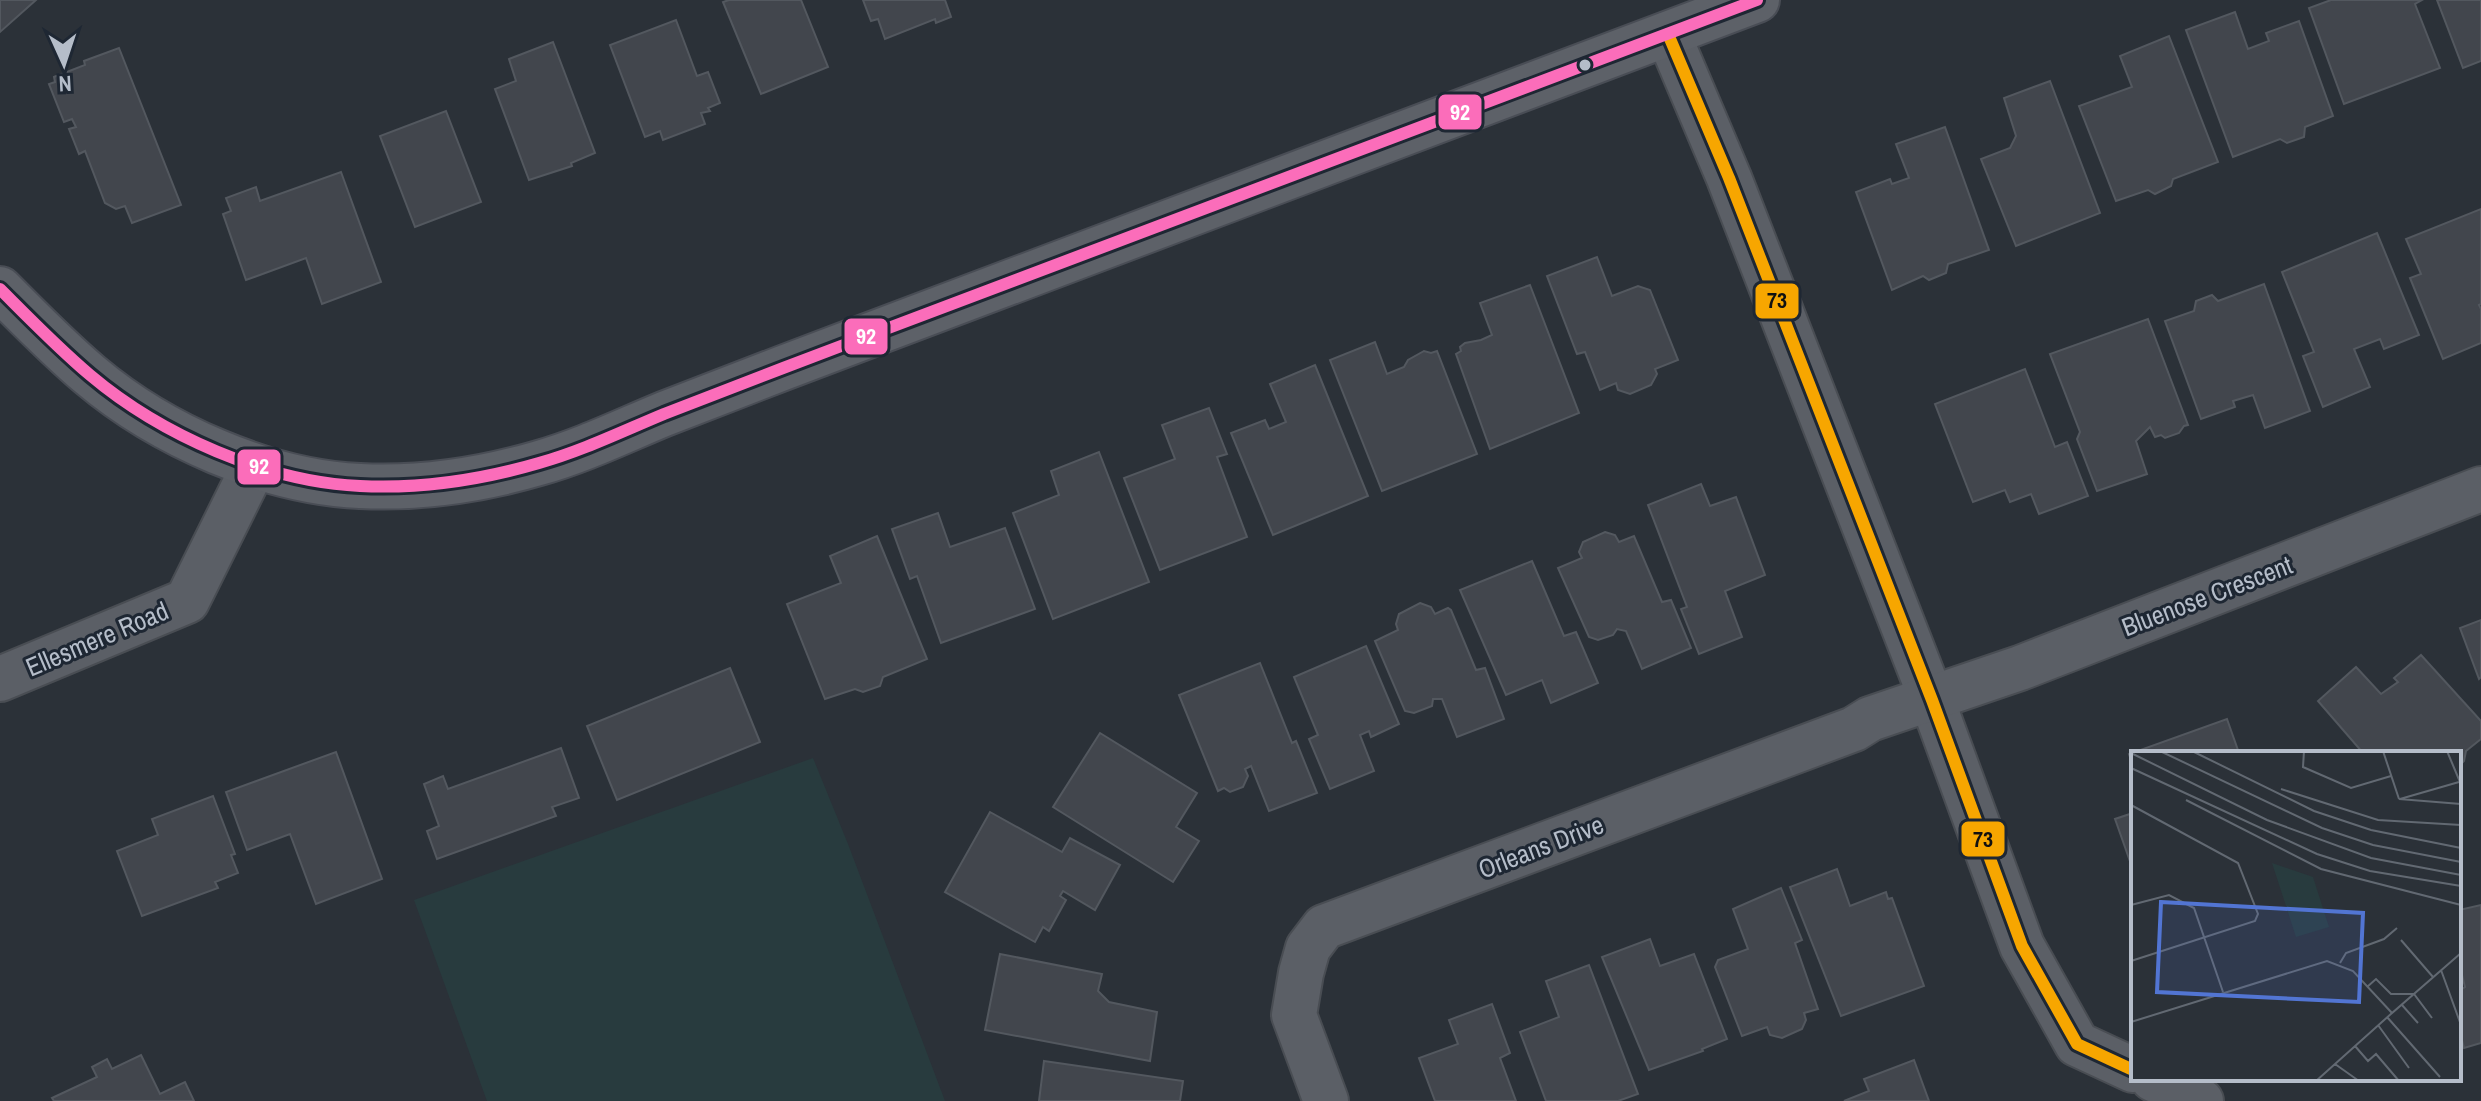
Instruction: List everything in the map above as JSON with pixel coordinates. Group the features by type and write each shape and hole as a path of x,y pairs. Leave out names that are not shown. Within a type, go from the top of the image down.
{"main road":[{"path":"0,289 92,377 142,413 254,466 308,481 360,486 418,486 478,479 543,462 793,363 1757,0"}],"street":[{"path":"1668,34 1718,151 1932,700 2022,946 2077,1044 2131,1069"},
{"name":"Ellesmere Road","path":"0,679 187,601 254,466"},
{"name":"Bluenose Crescent","path":"1932,700 2481,489"},
{"name":"Orleans Drive","path":"1326,1101 1294,1015 1308,948 1324,927 1854,729 1870,719 1932,700"},
{"path":"2157,1081 2201,1101"}],"shaded area":[{"path":"813,758 945,1101 487,1101 414,900"}],"building":[{"path":"0,0 36,0 0,32"},
{"path":"801,0 828,67 761,94 723,2"},
{"path":"863,0 945,0 951,17 936,23 935,19 885,39 878,19 871,21"},
{"path":"2331,0 2422,0 2415,4 2440,68 2344,104 2309,8"},
{"path":"2437,0 2481,0 2481,61 2463,68"},
{"path":"2235,12 2248,49 2269,41 2266,33 2299,21 2333,116 2305,127 2304,137 2287,143 2280,139 2233,157 2186,30"},
{"path":"676,20 697,76 708,72 720,103 708,108 710,111 701,113 705,124 663,140 660,131 645,137 610,45"},
{"path":"2169,36 2218,162 2173,179 2171,186 2155,194 2148,190 2116,201 2079,106 2132,87 2120,56"},
{"path":"553,42 595,153 571,163 572,166 529,180 495,89 516,81 509,59"},
{"path":"119,48 181,205 132,223 125,206 116,209 105,203 85,151 79,154 69,129 76,127 72,119 64,122 49,84 55,82 54,77 85,65 84,61"},
{"path":"2050,81 2100,213 2016,246 1981,159 2010,148 2016,136 2004,98"},
{"path":"446,111 481,202 415,227 380,136"},
{"path":"1945,127 1989,250 1948,264 1946,273 1929,280 1923,276 1892,290 1856,192 1890,179 1892,184 1909,178 1896,144"},
{"path":"341,172 381,282 322,304 306,258 246,280 223,214 231,211 226,198 256,187 260,201"},
{"path":"2481,209 2481,343 2443,359 2410,278 2421,274 2406,239"},
{"path":"2377,233 2419,335 2384,349 2380,339 2354,349 2370,387 2323,407 2303,356 2314,352 2282,272"},
{"path":"1597,257 1612,296 1638,286 1650,290 1678,360 1655,369 1657,374 1651,385 1630,394 1618,390 1616,383 1600,390 1585,352 1577,354 1547,276"},
{"path":"2264,284 2310,411 2265,428 2253,395 2233,401 2235,407 2201,419 2165,321 2194,311 2196,301 2212,295 2218,301"},
{"path":"1530,285 1579,413 1490,449 1456,354 1465,343 1492,335 1480,303"},
{"path":"2148,319 2188,425 2179,433 2165,438 2161,435 2155,437 2150,427 2136,441 2147,474 2097,491 2077,439 2080,432 2050,354"},
{"path":"1375,342 1387,374 1404,367 1408,360 1424,351 1437,351 1477,454 1382,491 1330,360"},
{"path":"1315,365 1368,496 1273,535 1231,433 1265,420 1269,429 1286,422 1270,384"},
{"path":"2025,369 2055,447 2067,442 2088,496 2039,514 2031,494 2010,502 2005,490 1973,502 1935,404"},
{"path":"1209,408 1227,454 1217,457 1247,537 1160,570 1124,478 1175,459 1162,425"},
{"path":"1099,452 1149,582 1053,619 1013,513 1059,495 1051,471"},
{"path":"1701,484 1710,506 1736,497 1765,575 1725,591 1742,637 1699,654 1681,609 1687,607 1648,505"},
{"path":"938,513 950,547 1005,528 1035,609 941,643 917,576 910,579 892,529"},
{"path":"1605,532 1615,535 1619,542 1634,536 1662,602 1671,600 1691,648 1642,669 1626,631 1617,629 1613,635 1598,640 1589,637 1558,568 1582,558 1579,552 1583,542"},
{"path":"877,536 927,659 883,677 880,686 863,692 855,689 825,699 787,604 841,583 830,556"},
{"path":"1532,561 1564,636 1576,632 1598,683 1551,703 1542,680 1506,695 1460,590"},
{"path":"1420,603 1431,607 1435,614 1448,608 1451,610 1476,670 1485,668 1504,719 1457,737 1442,699 1433,699 1432,706 1414,713 1405,711 1375,641 1398,630 1399,614"},
{"path":"2481,620 2481,677 2479,679 2460,628"},
{"path":"1366,646 1399,724 1371,737 1369,731 1360,735 1374,771 1330,789 1309,739 1318,735 1294,677"},
{"path":"2421,655 2481,721 2481,739 2466,751 2461,764 2461,751 2361,751 2318,701 2356,667 2381,694 2398,682 2394,678"},
{"path":"1260,663 1292,743 1296,741 1317,793 1269,811 1251,766 1245,769 1248,776 1243,787 1230,792 1224,788 1218,791 1179,695"},
{"path":"730,668 760,742 617,800 587,726"},
{"path":"2227,719 2238,751 2137,751"},
{"path":"1100,733 1197,793 1176,827 1199,841 1173,882 1053,807"},
{"path":"561,748 579,798 552,807 556,816 437,859 427,831 439,826 424,784 443,776 448,789"},
{"path":"336,752 382,879 316,904 290,834 247,850 226,792"},
{"path":"213,796 235,854 231,855 238,873 215,882 218,888 142,916 117,851 158,835 152,819"},
{"path":"990,812 1062,852 1070,838 1120,865 1095,910 1063,891 1060,896 1066,900 1049,931 1043,927 1035,942 945,892"},
{"path":"2131,814 2131,864 2115,819"},
{"path":"1837,869 1850,906 1886,892 1888,899 1892,898 1924,986 1841,1016 1790,887"},
{"path":"1781,888 1802,940 1795,943 1818,1009 1804,1013 1806,1020 1802,1029 1782,1038 1770,1035 1767,1027 1742,1036 1715,967 1718,960 1748,949 1733,909"},
{"path":"2481,905 2481,1043 2464,1048 2461,1037 2461,990 2465,987 2461,971 2461,910"},
{"path":"1650,939 1660,966 1694,954 1727,1039 1649,1070 1602,957"},
{"path":"1000,954 1102,974 1098,991 1109,1002 1157,1012 1150,1061 985,1030"},
{"path":"1589,965 1638,1094 1618,1101 1546,1101 1520,1032 1559,1017 1546,981"},
{"path":"1492,1004 1510,1053 1500,1058 1516,1101 1435,1101 1419,1058 1458,1044 1449,1020"},
{"path":"141,1055 160,1094 185,1082 194,1101 54,1101 52,1098 97,1077 92,1067 107,1059 112,1069"},
{"path":"1914,1060 1929,1101 1844,1101 1869,1091 1864,1079"},
{"path":"1044,1061 1183,1081 1180,1101 1039,1101"}],"transit line":[{"name":"92","path":"0,289 67,354 118,397 149,417 217,452 252,465 325,483 406,486 473,479 571,453 793,364 1757,0"},
{"name":"73","path":"1668,34 1729,178 1932,700 2022,946 2077,1044 2131,1069"}]}
